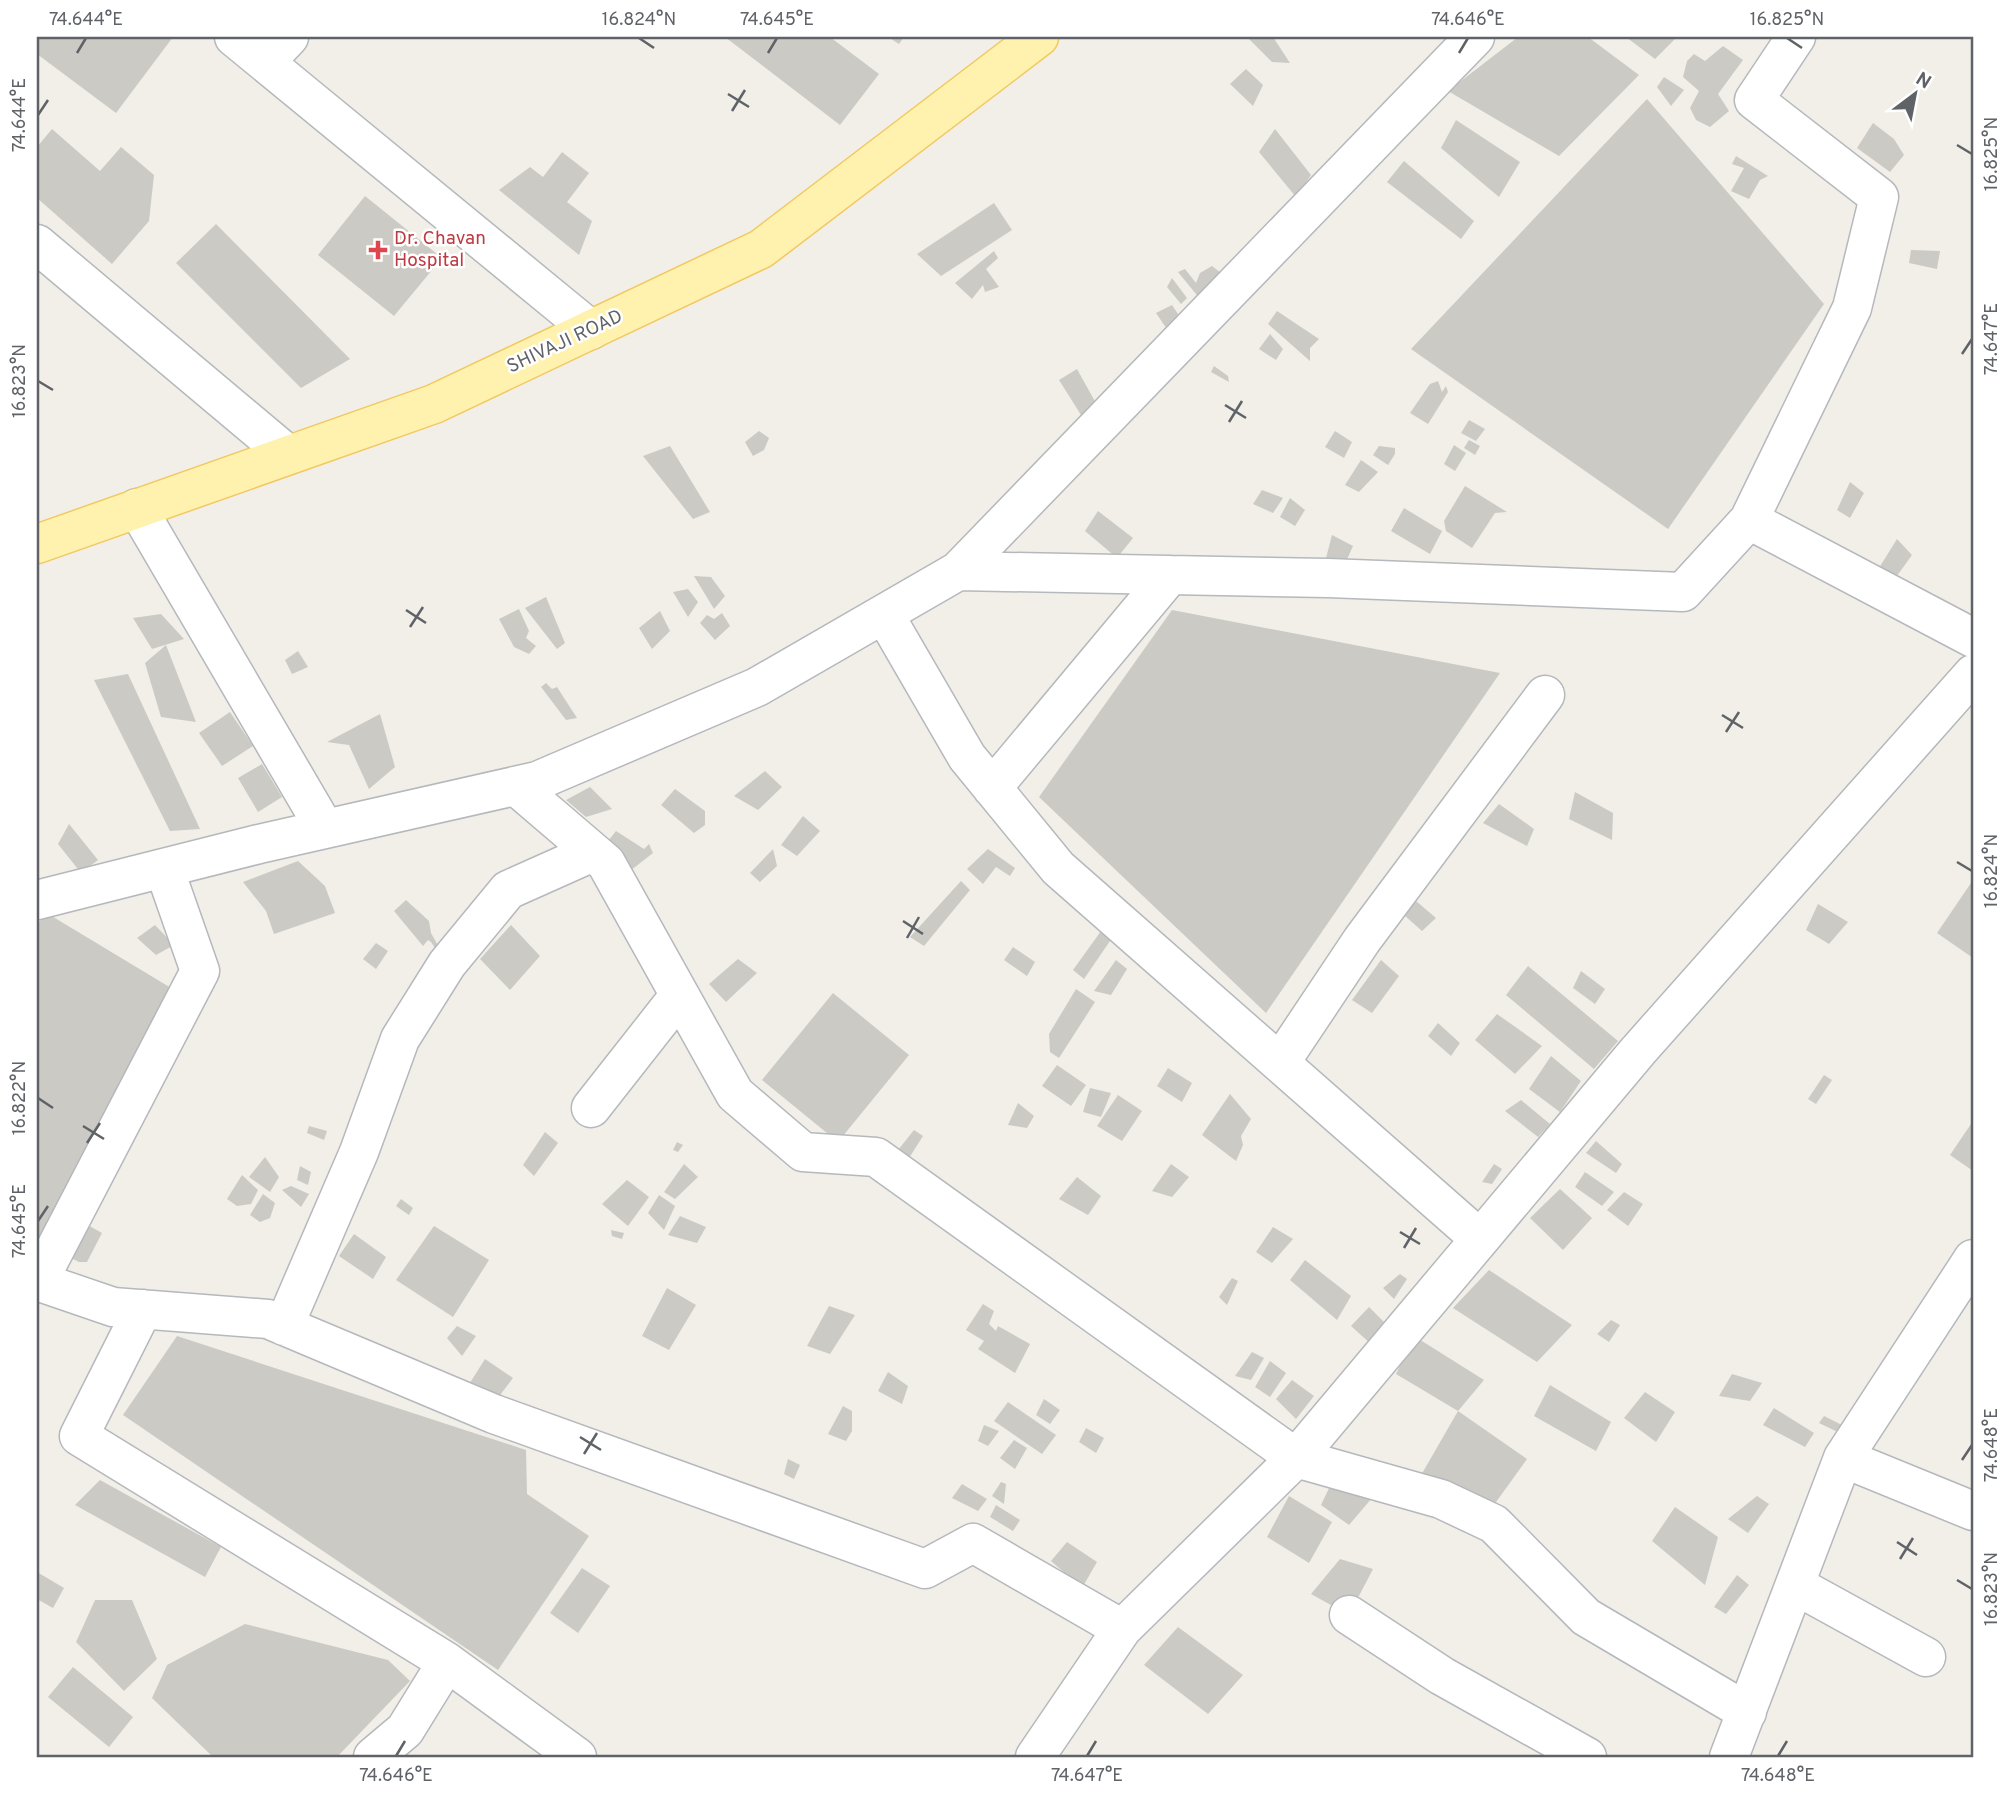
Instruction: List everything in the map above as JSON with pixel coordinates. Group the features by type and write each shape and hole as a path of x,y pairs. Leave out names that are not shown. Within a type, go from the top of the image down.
{"main road":[{"name":"SHIVAJI ROAD","path":"37,544 434,404 761,249 1039,37"}],"street":[{"path":"234,37 277,49 590,330"},
{"path":"37,900 326,829 537,781 757,687 958,571 1475,37"},
{"path":"958,571 1170,575 1683,592 1749,520 1852,308 1879,197 1754,100 1796,37"},
{"path":"37,244 287,454"},
{"path":"137,508 326,829"},
{"path":"1749,520 1973,638"},
{"path":"992,788 1170,575"},
{"path":"884,614 967,757 1058,868 1480,1239"},
{"path":"1035,1757 1122,1629 1296,1458 1637,1051 1973,674"},
{"path":"1280,1063 1362,940 1545,695"},
{"path":"516,786 606,863 735,1094 803,1152 876,1157 1296,1458 1441,1499 1494,1524 1586,1617 1740,1743 1843,1458 1973,1259"},
{"path":"284,1326 359,1152 400,1039 447,964 508,890 593,852"},
{"path":"164,868 200,971 37,1282 113,1307 268,1319 494,1414 925,1569 973,1543 1122,1629"},
{"path":"591,1108 679,996"},
{"path":"143,1309 79,1436 447,1662 565,1754"},
{"path":"1843,1458 1973,1511"},
{"path":"1795,1585 1926,1657"},
{"path":"1349,1615 1443,1676 1587,1757"},
{"path":"373,1757 405,1730 447,1662"}],"building":[{"path":"37,37 173,37 116,113 37,54"},
{"path":"725,37 830,37 879,74 840,125"},
{"path":"888,37 904,37 899,44"},
{"path":"1247,37 1273,37 1290,63 1272,62"},
{"path":"1518,37 1588,37 1639,75 1559,156 1448,91"},
{"path":"1626,37 1677,37 1655,59"},
{"path":"1723,46 1743,60 1718,94 1729,111 1710,127 1696,120 1690,108 1699,91 1683,77 1687,61 1694,54 1705,61"},
{"path":"1246,69 1263,85 1253,106 1230,84"},
{"path":"1664,77 1684,90 1671,106 1657,87"},
{"path":"1647,99 1824,304 1668,529 1411,349"},
{"path":"1456,120 1520,162 1499,197 1441,148"},
{"path":"1873,123 1894,139 1904,155 1890,172 1857,148"},
{"path":"52,129 100,171 121,147 154,175 149,221 112,264 37,198 37,147"},
{"path":"1275,129 1311,175 1296,197 1259,152"},
{"path":"562,152 589,173 567,202 592,221 579,255 499,190 530,167 543,177"},
{"path":"1736,156 1768,176 1760,180 1749,199 1731,191 1744,168 1732,164"},
{"path":"1404,161 1474,221 1461,239 1387,182"},
{"path":"365,196 442,258 394,316 318,255"},
{"path":"994,203 1012,230 941,276 917,254"},
{"path":"216,224 350,359 301,388 176,263"},
{"path":"1911,250 1940,251 1937,269 1909,263"},
{"path":"994,251 998,258 986,269 999,287 985,292 983,285 972,299 955,283"},
{"path":"1212,266 1230,280 1205,305 1178,272 1185,269 1196,283 1200,273"},
{"path":"1172,278 1187,298 1181,304 1167,287"},
{"path":"1172,305 1182,320 1171,335 1156,313"},
{"path":"1277,311 1319,339 1310,348 1310,361 1268,324"},
{"path":"1270,334 1283,349 1276,360 1259,349"},
{"path":"1214,366 1228,376 1229,382 1211,372"},
{"path":"1077,369 1097,405 1081,415 1059,380"},
{"path":"1438,381 1442,392 1446,386 1448,392 1428,424 1410,413 1430,384"},
{"path":"1469,420 1485,429 1476,441 1461,433"},
{"path":"759,431 769,438 764,450 753,456 745,442"},
{"path":"1335,431 1352,442 1344,458 1325,447"},
{"path":"1469,440 1480,446 1475,455 1464,448"},
{"path":"1454,445 1466,453 1455,471 1444,464"},
{"path":"670,446 710,512 693,519 643,456"},
{"path":"1379,446 1395,448 1395,454 1388,465 1373,455"},
{"path":"1361,460 1378,472 1359,492 1345,485"},
{"path":"1850,482 1864,493 1850,518 1837,510"},
{"path":"1465,486 1507,512 1495,513 1472,548 1446,531 1444,521"},
{"path":"1262,490 1283,498 1273,513 1253,504"},
{"path":"1290,498 1305,510 1295,526 1280,517"},
{"path":"1404,508 1442,531 1430,554 1391,531"},
{"path":"1098,511 1133,538 1117,558 1085,531"},
{"path":"1332,535 1353,546 1345,564 1325,562"},
{"path":"1897,539 1912,555 1889,587 1874,576"},
{"path":"694,576 711,577 725,596 714,609"},
{"path":"688,589 698,602 688,617 673,592"},
{"path":"546,597 565,643 557,649 525,608"},
{"path":"519,609 529,631 526,638 536,646 529,654 514,647 499,619"},
{"path":"1172,610 1500,673 1266,1013 1039,797"},
{"path":"660,611 670,631 652,649 639,628"},
{"path":"722,613 730,626 715,640 700,623 707,615 714,619"},
{"path":"161,614 184,639 152,649 133,618"},
{"path":"166,645 196,722 161,717 145,663"},
{"path":"298,651 308,667 292,674 285,660"},
{"path":"128,674 200,829 170,831 94,680"},
{"path":"546,683 552,689 557,687 577,718 566,720 541,687"},
{"path":"230,712 253,746 222,766 199,733"},
{"path":"380,714 395,767 369,789 349,745 327,742"},
{"path":"262,764 282,797 258,812 238,778"},
{"path":"765,771 782,787 758,810 734,796"},
{"path":"590,787 612,809 586,817 566,800"},
{"path":"675,789 705,811 705,825 694,833 661,805"},
{"path":"1575,792 1613,813 1612,840 1569,819"},
{"path":"1499,804 1534,829 1527,846 1483,823"},
{"path":"803,816 820,831 797,856 781,845"},
{"path":"69,824 98,860 81,873 58,844"},
{"path":"616,831 644,849 649,844 653,853 626,874 600,851"},
{"path":"773,849 777,866 760,882 750,873"},
{"path":"988,849 1015,868 1010,876 996,867 983,884 967,869"},
{"path":"298,861 325,886 335,913 274,934 266,911 243,882"},
{"path":"1973,880 1973,958 1937,933"},
{"path":"961,881 970,890 924,946 910,937"},
{"path":"406,900 429,921 431,933 440,949 436,954 431,952 435,948 431,942 428,940 423,946 394,911"},
{"path":"1416,901 1436,918 1422,931 1404,915"},
{"path":"1818,904 1848,922 1829,944 1806,930"},
{"path":"45,912 186,997 37,1247 37,926"},
{"path":"155,925 174,945 156,955 137,938"},
{"path":"511,925 540,956 510,990 480,959"},
{"path":"1101,931 1112,938 1084,979 1073,970"},
{"path":"376,943 388,951 376,969 363,959"},
{"path":"1013,947 1035,962 1027,976 1004,960"},
{"path":"738,959 757,973 726,1002 709,984"},
{"path":"1116,960 1127,969 1111,995 1094,991"},
{"path":"1381,960 1399,976 1372,1013 1352,1000"},
{"path":"1528,966 1618,1041 1594,1069 1506,995"},
{"path":"1581,971 1605,989 1595,1004 1573,988"},
{"path":"1076,989 1095,1002 1059,1058 1050,1052 1049,1034"},
{"path":"833,993 909,1055 838,1142 762,1080"},
{"path":"1497,1014 1542,1046 1515,1074 1475,1040"},
{"path":"1438,1023 1460,1043 1451,1056 1428,1036"},
{"path":"1551,1056 1581,1081 1560,1112 1529,1089"},
{"path":"1057,1065 1086,1085 1071,1106 1042,1086"},
{"path":"1168,1068 1192,1083 1182,1102 1157,1086"},
{"path":"1824,1075 1832,1080 1816,1104 1808,1099"},
{"path":"1090,1088 1111,1093 1101,1117 1083,1112"},
{"path":"1230,1094 1251,1119 1241,1136 1243,1145 1236,1161 1202,1135"},
{"path":"1118,1095 1142,1111 1122,1141 1097,1126"},
{"path":"1521,1100 1550,1124 1538,1137 1505,1111"},
{"path":"1018,1103 1034,1116 1027,1128 1008,1125"},
{"path":"1973,1121 1973,1171 1950,1155"},
{"path":"309,1126 327,1131 324,1140 307,1133"},
{"path":"914,1130 923,1136 909,1158 898,1150"},
{"path":"545,1132 558,1143 534,1176 523,1165"},
{"path":"1596,1141 1622,1164 1616,1173 1586,1153"},
{"path":"677,1142 683,1145 678,1152 673,1150"},
{"path":"265,1157 279,1177 270,1192 249,1177"},
{"path":"684,1164 698,1177 675,1199 664,1192"},
{"path":"1171,1164 1189,1177 1172,1197 1152,1191"},
{"path":"1494,1164 1502,1169 1492,1184 1482,1182"},
{"path":"300,1166 311,1172 308,1185 297,1180"},
{"path":"1585,1172 1614,1192 1602,1206 1575,1187"},
{"path":"242,1175 258,1190 251,1204 237,1206 227,1199"},
{"path":"1077,1177 1101,1196 1088,1215 1059,1199"},
{"path":"627,1180 649,1197 628,1226 602,1204"},
{"path":"291,1186 309,1194 301,1207 282,1190"},
{"path":"1560,1189 1592,1218 1563,1250 1530,1218"},
{"path":"1624,1192 1643,1204 1628,1226 1607,1210"},
{"path":"263,1194 275,1203 270,1218 260,1222 250,1215"},
{"path":"659,1195 675,1206 664,1230 648,1213"},
{"path":"401,1199 413,1208 409,1215 396,1206"},
{"path":"680,1216 706,1227 697,1243 668,1235"},
{"path":"77,1219 102,1233 87,1262 79,1262 57,1251"},
{"path":"434,1226 489,1260 453,1317 396,1280"},
{"path":"1273,1227 1293,1239 1272,1263 1256,1252"},
{"path":"611,1230 624,1233 622,1239 612,1236"},
{"path":"354,1234 386,1257 373,1279 339,1256"},
{"path":"1305,1260 1351,1296 1337,1320 1290,1280"},
{"path":"1489,1270 1572,1325 1537,1362 1453,1308"},
{"path":"1400,1274 1407,1279 1394,1299 1383,1288"},
{"path":"1232,1278 1238,1281 1227,1305 1219,1297"},
{"path":"667,1288 696,1305 669,1350 642,1336"},
{"path":"983,1304 994,1311 989,1324 996,1331 998,1326 1030,1344 1015,1373 978,1349 984,1341 966,1330"},
{"path":"829,1306 855,1315 830,1354 807,1346"},
{"path":"1369,1307 1387,1325 1372,1345 1351,1326"},
{"path":"1611,1320 1620,1325 1609,1342 1597,1334"},
{"path":"457,1326 476,1336 462,1356 447,1338"},
{"path":"177,1336 526,1450 527,1494 589,1536 498,1670 123,1415"},
{"path":"1414,1336 1484,1380 1458,1411 1396,1374"},
{"path":"1252,1352 1264,1358 1251,1380 1235,1376"},
{"path":"485,1359 513,1378 494,1403 468,1386"},
{"path":"1270,1361 1286,1373 1270,1397 1255,1387"},
{"path":"888,1372 908,1386 902,1404 878,1391"},
{"path":"1732,1374 1762,1383 1750,1401 1719,1396"},
{"path":"1292,1380 1314,1396 1296,1419 1276,1399"},
{"path":"1550,1385 1611,1422 1596,1451 1534,1416"},
{"path":"1645,1392 1675,1412 1656,1442 1624,1418"},
{"path":"1044,1399 1060,1410 1050,1424 1036,1415"},
{"path":"1008,1402 1056,1435 1042,1454 994,1421"},
{"path":"843,1406 852,1411 852,1431 846,1441 828,1434"},
{"path":"1774,1408 1814,1433 1805,1447 1763,1425"},
{"path":"1458,1411 1527,1459 1491,1509 1420,1477"},
{"path":"1824,1416 1848,1428 1846,1436 1819,1423"},
{"path":"984,1425 999,1431 988,1446 978,1441"},
{"path":"1086,1428 1104,1438 1096,1453 1079,1442"},
{"path":"1014,1440 1027,1448 1015,1469 1000,1458"},
{"path":"788,1459 800,1465 794,1479 784,1474"},
{"path":"100,1480 221,1547 205,1577 75,1505"},
{"path":"1001,1482 1006,1484 1004,1504 992,1496"},
{"path":"962,1484 987,1499 978,1511 952,1498"},
{"path":"1331,1484 1378,1491 1349,1525 1321,1505"},
{"path":"1289,1496 1332,1522 1309,1563 1267,1537"},
{"path":"1757,1496 1769,1504 1748,1533 1728,1519"},
{"path":"996,1505 1020,1520 1013,1531 990,1517"},
{"path":"1675,1507 1718,1537 1705,1585 1652,1541"},
{"path":"1067,1542 1097,1562 1082,1588 1051,1561"},
{"path":"1340,1559 1373,1569 1349,1615 1311,1594"},
{"path":"582,1568 610,1586 578,1633 550,1613"},
{"path":"37,1572 64,1588 53,1608 37,1599"},
{"path":"1737,1575 1749,1585 1726,1614 1714,1607"},
{"path":"95,1600 132,1600 157,1659 124,1691 76,1642"},
{"path":"245,1624 388,1660 410,1681 337,1757 213,1757 152,1698 167,1665"},
{"path":"1178,1627 1243,1675 1208,1714 1144,1665"},
{"path":"73,1667 133,1717 109,1747 48,1697"}],"place":[{"name":"Dr. Chavan Hospital","path":"378,250"}]}
